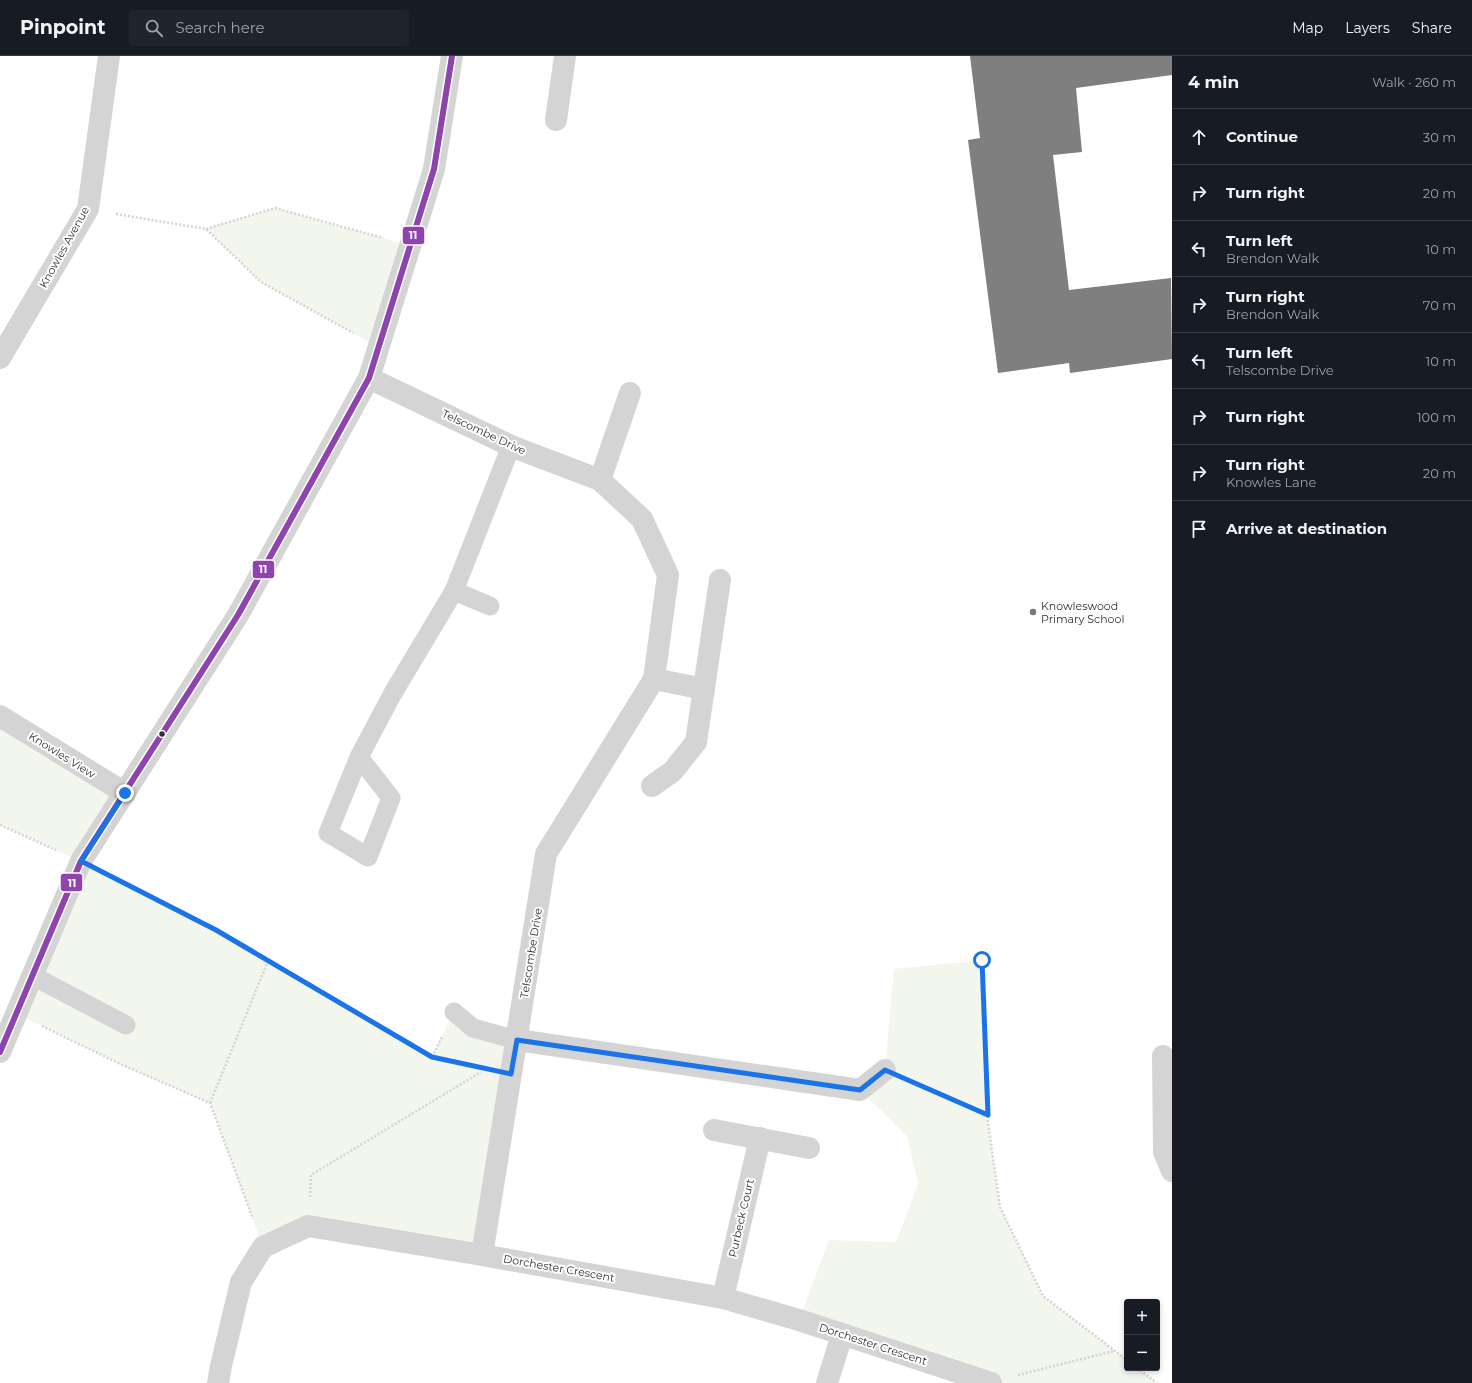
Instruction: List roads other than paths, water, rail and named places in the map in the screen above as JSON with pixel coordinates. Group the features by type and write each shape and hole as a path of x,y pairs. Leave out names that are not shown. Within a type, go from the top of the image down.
{"street":[{"name":"Knowles Avenue","path":"0,358 88,209 109,56"},
{"path":"0,1052 81,861 238,615 369,378 434,170 452,56"},
{"path":"556,120 565,56"},
{"name":"Telscombe Drive","path":"369,378 511,446 600,480 642,519 668,575 654,679 546,854 482,1255"},
{"path":"600,480 630,393"},
{"path":"652,786 673,771 696,742 720,580"},
{"path":"654,679 704,689"},
{"name":"Knowles View","path":"0,716 125,793"},
{"path":"517,1040 860,1090 885,1070"},
{"path":"1163,1056 1164,1152 1172,1171"},
{"path":"714,1130 809,1148"},
{"name":"Purbeck Court","path":"723,1298 760,1138"},
{"name":"Dorchester Crescent","path":"218,1383 241,1282 263,1247 308,1226 723,1298 799,1320 990,1382"},
{"path":"827,1383 842,1335"}],"lane":[{"path":"359,757 391,798 368,857 328,833 359,757 393,693 454,592 511,446"},
{"path":"454,592 490,606"},
{"path":"33,976 126,1025"},
{"path":"454,1012 473,1028 517,1040"}],"place":[{"name":"Knowleswood Primary School","path":"1033,612"}]}
